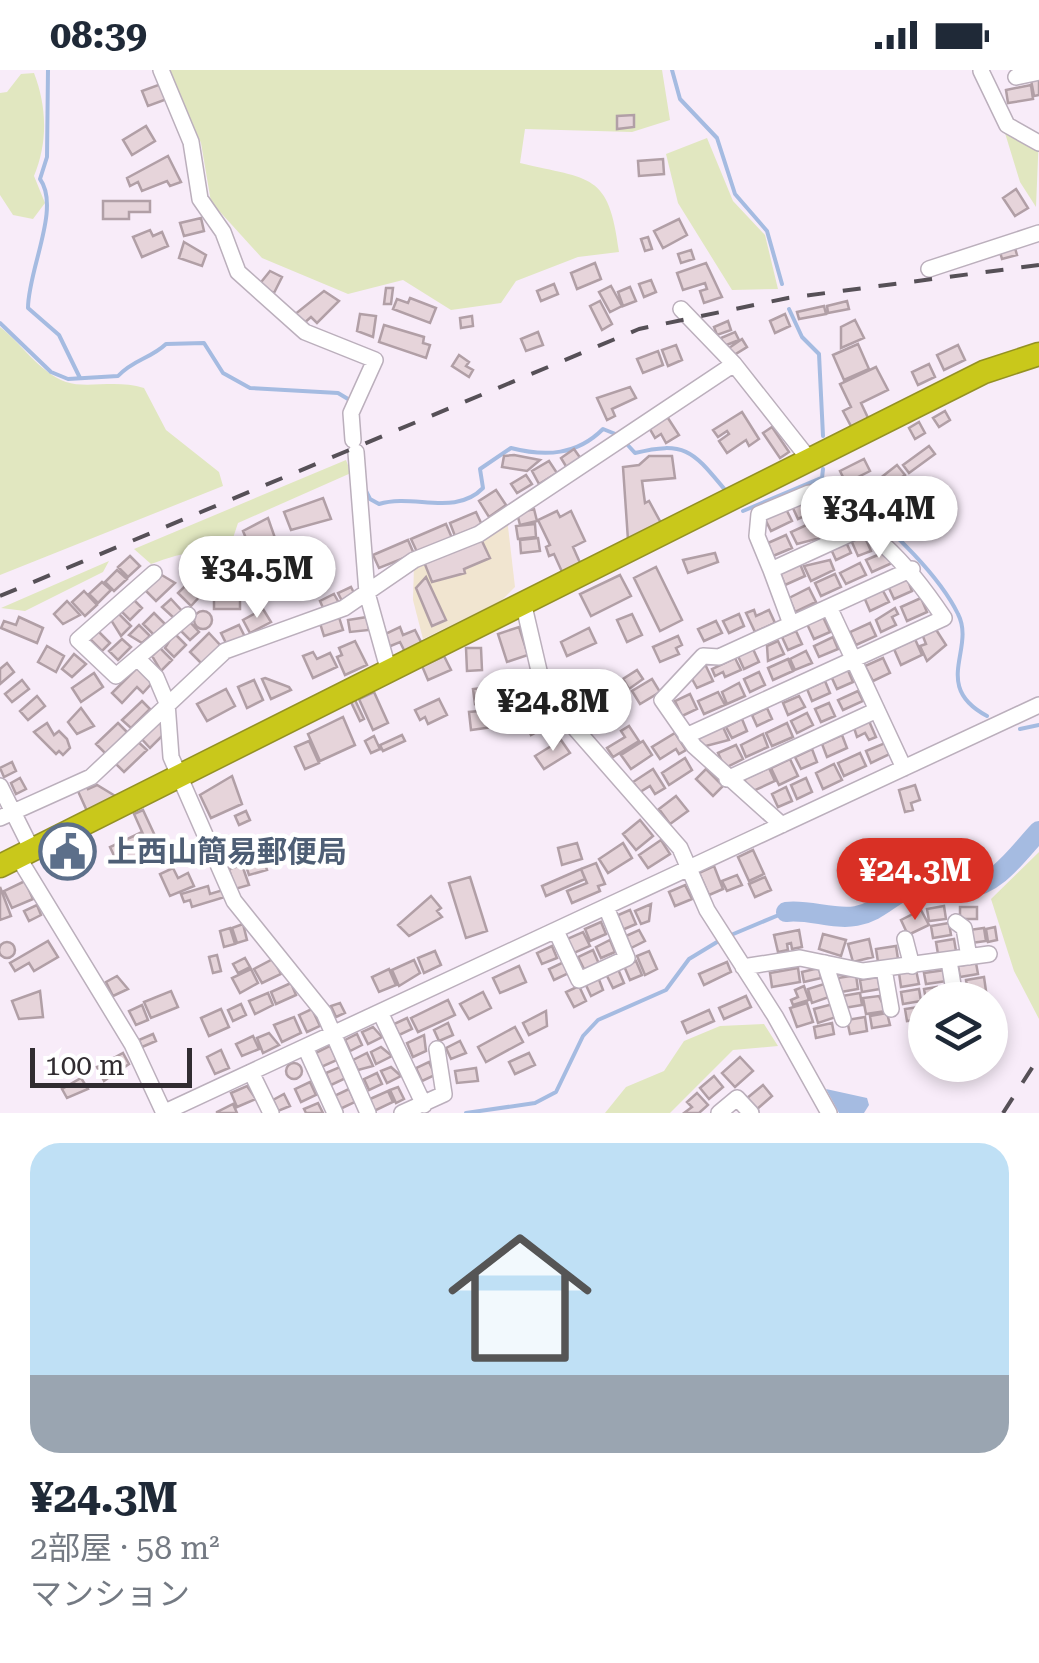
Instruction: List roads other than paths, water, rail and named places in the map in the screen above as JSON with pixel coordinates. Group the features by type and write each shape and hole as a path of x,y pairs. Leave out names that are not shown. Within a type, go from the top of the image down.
{"highway":[{"path":"1015,361 1039,343"},
{"path":"17,858 810,459 1015,361 1039,354"}],"street":[{"path":"161,70 191,142 200,199 223,232 238,272 305,332 324,344 375,360 351,414 367,593 389,672"},
{"path":"981,71 1008,125 1039,144"},
{"path":"1016,77 1039,72"},
{"path":"930,269 1039,233"},
{"path":"681,309 734,364 810,459"},
{"path":"6,816 91,778 225,651 344,608 414,560 479,534 734,364"},
{"path":"686,736 944,618 912,569 865,526 809,493 759,514 757,536 791,624"},
{"path":"771,570 865,526"},
{"path":"782,825 686,736 662,700 703,656 720,657 912,569"},
{"path":"154,573 78,640 116,676 188,615"},
{"path":"522,602 540,675 552,702 565,722 654,815 691,868 700,896 829,1113"},
{"path":"829,607 904,768"},
{"path":"138,658 156,677 167,703 171,758 244,919 324,1013 368,1113"},
{"path":"0,786 17,858 132,1044 164,1113 1039,705"},
{"path":"728,778 877,710"},
{"path":"556,931 579,980 626,958 606,908"},
{"path":"956,922 964,928 969,957"},
{"path":"904,939 912,966"},
{"path":"744,967 800,958 863,971 989,954"},
{"path":"949,961 953,982"},
{"path":"825,963 843,1019"},
{"path":"884,969 890,1010"},
{"path":"380,1012 424,1104"},
{"path":"304,1047 335,1113"},
{"path":"402,1113 444,1094 437,1048"},
{"path":"252,1072 271,1113"},
{"path":"719,1113 737,1098 751,1113"}],"water":[{"path":"826,1089 867,1098 869,1105 864,1113 839,1113"}],"waterway":[{"path":"48,70 47,157 40,179 47,206 28,308 59,335 80,378"},
{"path":"672,70 680,99 717,138 735,194 767,231 782,284"},
{"path":"789,309 802,337 819,354 823,436"},
{"path":"0,323 51,372 68,379 118,376 166,344 204,343 223,373 250,388 338,393 348,399"},
{"path":"365,489 370,499 379,504 460,501 483,488 480,469 511,448 560,452 583,444 603,429 618,435"},
{"path":"625,442 635,453 667,448 688,453 726,491"},
{"path":"823,469 822,478 900,540 950,600 962,627 958,667 961,692 987,716"},
{"path":"743,511 821,478"},
{"path":"1020,729 1039,725"},
{"path":"786,912 856,916 919,885 977,886 1007,867 1039,831"},
{"path":"731,935 786,912"},
{"path":"466,1113 535,1103 556,1092 583,1036 598,1020 666,990 689,959 722,939"}],"railway":[{"path":"0,596 639,329 788,298 1039,265"},
{"path":"1003,1113 1039,1057"}],"place":[{"name":"上西山簡易郵便局","path":"68,852"}]}
